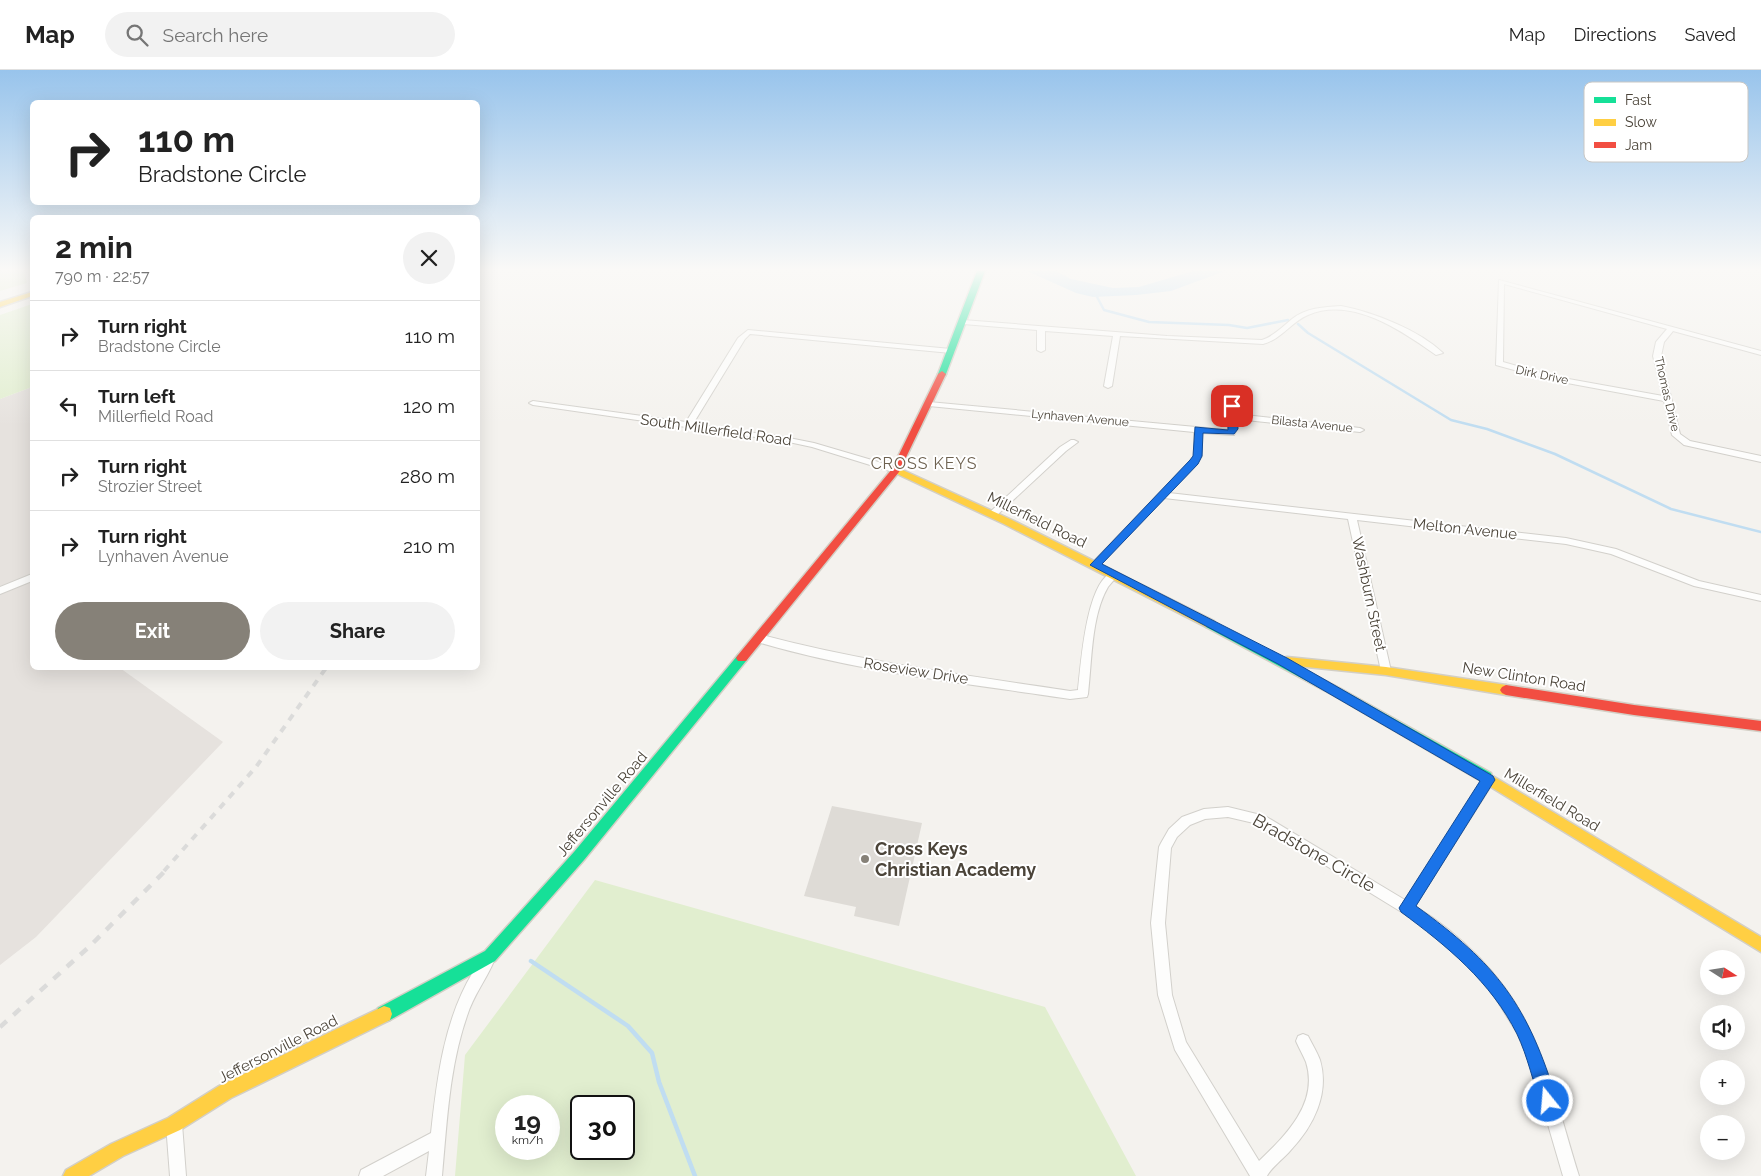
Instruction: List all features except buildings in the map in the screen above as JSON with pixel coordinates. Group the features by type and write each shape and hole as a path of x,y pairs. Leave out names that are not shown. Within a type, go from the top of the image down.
{"main road":[{"name":"Jeffersonville Road","path":"72,1176 117,1150 174,1124 225,1092 402,1005 490,956 536,908 896,470 929,404 963,323"},
{"name":"Millerfield Road","path":"896,470 993,514 1283,661 1682,894 1761,945"},
{"name":"New Clinton Road","path":"1283,661 1386,671 1634,710 1761,726"}],"street":[{"path":"973,323 1250,343 1271,340 1293,323"},
{"path":"1386,323 1419,339 1439,353"},
{"name":"Dirk Drive","path":"1499,323 1498,363 1510,368 1551,378 1668,399"},
{"name":"Dirk Drive","path":"1652,323 1672,328"},
{"path":"1041,327 1041,350"},
{"path":"1672,328 1761,353"},
{"name":"Thomas Drive","path":"1672,328 1660,342 1657,356 1668,399 1673,432 1681,440 1704,448 1761,460"},
{"path":"688,425 742,338 748,332 951,351"},
{"path":"1108,386 1117,334"},
{"path":"1231,395 1233,416"},
{"name":"South Millerfield Road","path":"533,403 814,445 896,470"},
{"name":"Lynhaven Avenue","path":"929,404 1231,432 1233,429 1233,416"},
{"name":"Bilasta Avenue","path":"1233,416 1360,430"},
{"path":"1095,565 1190,468 1198,456 1198,429"},
{"path":"993,514 1063,449 1074,442"},
{"name":"Melton Avenue","path":"1162,495 1586,544 1640,560 1697,584 1761,598"},
{"name":"Washburn Street","path":"1352,517 1386,671"},
{"name":"Roseview Drive","path":"758,638 826,656 1083,694 1092,623 1101,591 1106,580 1113,575"},
{"path":"0,591 30,578"},
{"path":"1407,908 1489,780"},
{"name":"Bradstone Circle","path":"1258,1174 1180,1045 1165,995 1158,923 1166,847 1173,833 1186,821 1204,814 1228,812 1251,816 1261,820 1426,920 1470,957 1498,990 1522,1028 1537,1063 1571,1176"},
{"path":"434,1176 448,1064 455,1032 468,995 490,956"},
{"path":"1258,1174 1288,1144 1310,1113 1316,1094 1316,1074 1311,1054 1303,1041"},
{"path":"174,1124 178,1176"},
{"path":"367,1176 439,1137"}],"shaded area":[{"path":"30,388 30,670 123,670 223,742 36,937 0,965 0,399"}],"green space":[{"path":"0,323 30,323 30,388 0,399"},
{"path":"595,880 1045,1007 1136,1176 455,1176 465,1055"}],"waterway":[{"path":"1165,323 1229,325 1247,328 1275,323"},
{"path":"1298,324 1308,333 1451,420 1487,429 1555,454 1671,509 1761,532"},
{"path":"531,961 628,1026 652,1053 659,1082 695,1176"}],"railway":[{"path":"164,871 256,767 325,670"},
{"path":"0,1027 90,946 166,870"}],"traffic: fast":[{"path":"942,374 961,323"},
{"path":"1210,624 1337,692 1486,777"},
{"path":"384,1014 490,956 579,856 742,658"}],"traffic: slow":[{"path":"896,470 1008,522 1210,624"},
{"path":"1287,661 1386,671 1506,690"},
{"path":"1486,777 1761,945"},
{"path":"72,1176 117,1150 174,1124 225,1092 384,1014"}],"traffic: jam":[{"path":"742,658 896,470 942,374"},
{"path":"1506,690 1634,710 1761,726"}],"place":[{"name":"Cross Keys Christian Academy","path":"865,859"}],"district":[{"name":"CROSS KEYS","path":"924,463"}],"route":[{"path":"1232,406 1233,429 1231,432 1198,429 1198,456 1190,468 1166,490 1095,565 1283,661 1489,780 1441,852 1407,908 1449,938 1488,976 1522,1028 1537,1063 1548,1101"}]}
